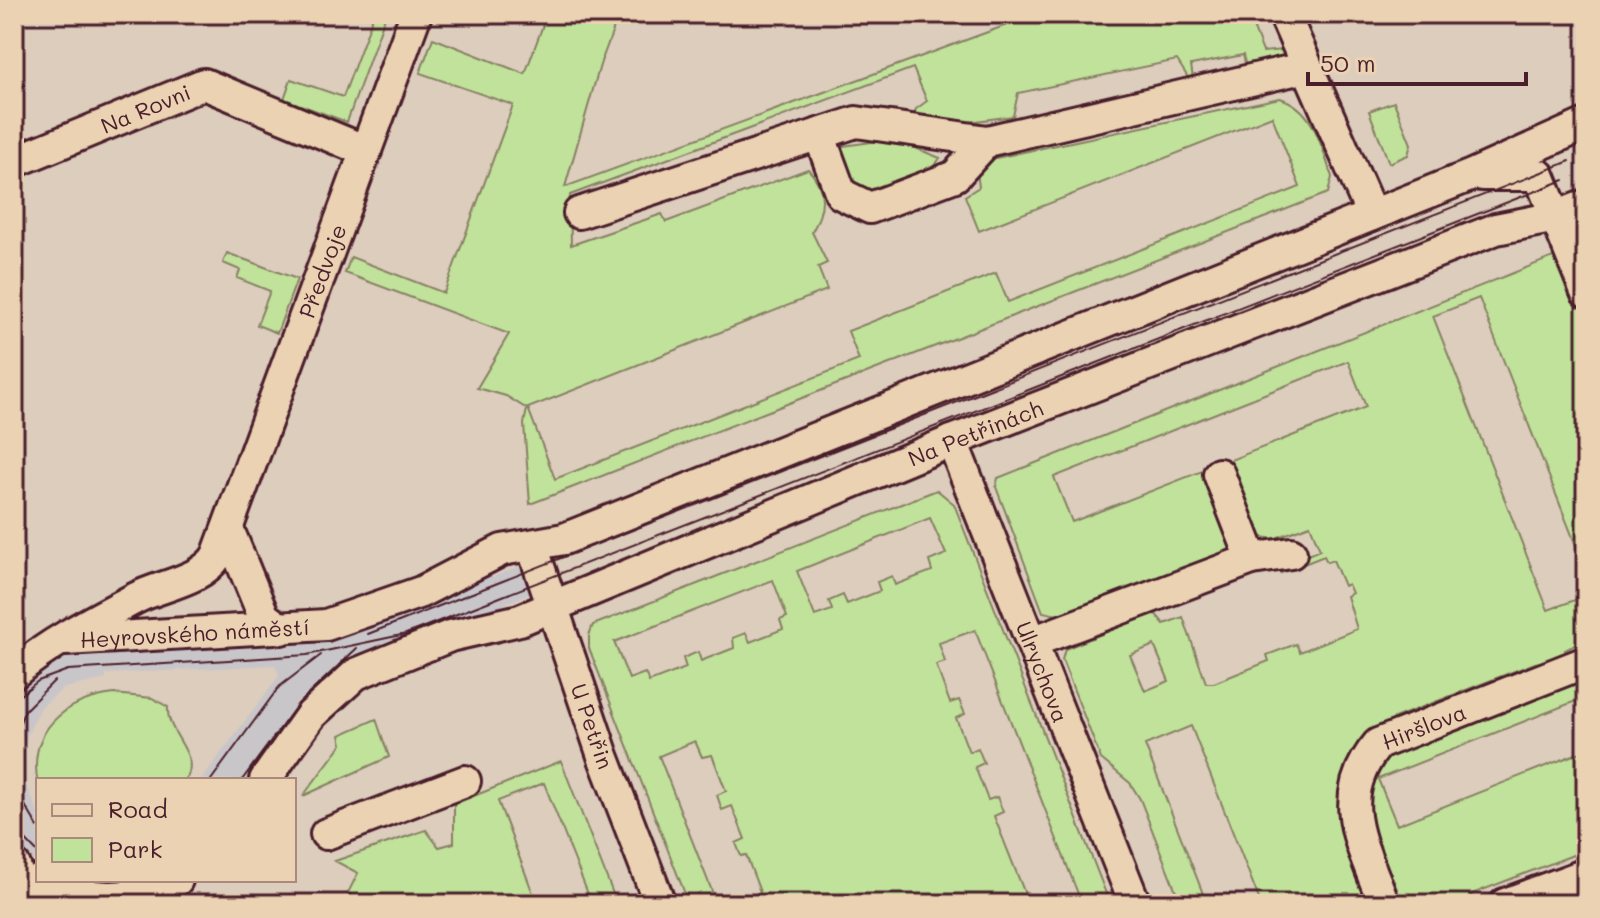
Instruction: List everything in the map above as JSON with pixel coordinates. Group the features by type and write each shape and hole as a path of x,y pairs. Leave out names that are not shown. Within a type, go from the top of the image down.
{"street":[{"name":"Předvoje","path":"228,529 416,14"},
{"path":"1284,14 1372,215"},
{"path":"579,213 856,122 987,141 1307,67"},
{"name":"Na Rovni","path":"14,162 204,84 366,151"},
{"path":"532,546 564,539 1472,175 1586,124"},
{"path":"819,134 841,194 870,208 955,176 987,141"},
{"path":"1472,175 1539,175 1586,292"},
{"name":"Na Petřinách","path":"266,778 320,705 344,681 367,668 450,636 511,623 952,441 1496,229 1556,217 1586,205"},
{"name":"Ulrychova","path":"952,441 1135,904"},
{"path":"1219,474 1252,559"},
{"path":"228,529 264,617 281,629"},
{"name":"Heyrovského náměstí","path":"14,673 54,645 138,597 211,565 228,529"},
{"name":"Heyrovského náměstí","path":"54,645 326,625 421,592 493,554 532,546"},
{"name":"U Petřin","path":"532,546 603,756 660,904"},
{"path":"1032,642 1252,559 1291,553"},
{"path":"14,657 54,645"},
{"name":"Hiršlova","path":"1384,904 1354,821 1351,798 1360,766 1378,744 1586,662"},
{"path":"326,834 465,781"},
{"path":"26,904 22,881 27,873"},
{"path":"1505,904 1586,874"},
{"path":"49,882 80,895 128,900 172,882"}],"shaded area":[{"path":"520,566 531,593 504,604 506,612 360,661 255,778 202,778 279,676 275,665 106,674 106,679 64,688 41,707 25,740 26,785 36,808 36,862 14,843 14,685 53,660 77,652 256,640 489,568 493,577"}],"green space":[{"path":"374,14 386,14 347,122 284,99 291,79 343,97"},
{"path":"547,14 619,14 600,65 565,187 1037,14 1248,14 1263,52 1283,50 1287,58 1246,67 1243,55 1191,65 1193,79 1189,79 1177,60 1018,93 1013,116 953,124 914,115 916,109 927,101 913,68 570,195 571,245 662,214 666,222 808,169 821,192 820,215 812,232 827,263 818,267 827,290 528,408 555,479 859,360 848,331 996,273 1008,302 1300,187 1272,116 979,231 965,196 979,187 977,172 986,160 1280,98 1292,103 1309,120 1332,177 1328,193 530,504 524,424 527,409 506,396 477,388 509,334 345,273 351,257 444,293 513,105 420,73 433,38 525,74"},
{"path":"1394,102 1411,144 1408,155 1389,163 1369,111"},
{"path":"893,139 940,158 920,183 895,195 870,192 859,186 831,156 843,146"},
{"path":"1586,244 1586,571 1479,298 1433,316 1548,610 1586,596 1586,639 1565,650 1571,658 1535,663 1394,718 1390,727 1365,744 1372,904 1261,904 1191,726 1145,745 1207,904 1181,904 1140,799 1130,783 1101,759 1062,660 1065,649 1154,612 1164,624 1183,617 1206,683 1214,683 1269,661 1267,655 1296,644 1300,652 1357,629 1347,596 1352,593 1348,584 1344,586 1333,560 1327,562 1324,556 1281,573 1283,565 1320,550 1310,525 1273,539 1233,531 1231,547 1221,559 1067,617 1043,612 996,487 998,478","holes":["1348,361 1366,407 1072,522 1054,477","1154,645 1169,681 1145,691 1130,655"]},
{"path":"227,253 297,279 277,333 257,325 270,291 237,278 240,270 223,263"},
{"path":"937,490 954,504 1110,904 1082,904 975,630 939,643 945,662 936,665 950,703 959,700 965,714 956,718 969,752 978,748 984,763 975,767 988,800 997,797 1003,812 994,816 1029,904 759,904 755,894 760,892 746,855 741,856 736,843 745,839 732,806 722,810 717,795 726,791 712,755 702,757 695,741 659,756 717,904 689,904 589,648 593,625","holes":["930,518 946,554 929,561 932,571 895,585 892,576 877,582 880,591 847,604 843,595 829,601 832,610 815,616 797,571","773,580 787,617 780,620 783,629 750,642 746,633 733,638 734,648 701,661 698,652 683,658 686,668 649,682 645,673 629,679 614,642"]},
{"path":"1586,672 1586,697 1378,779 1397,825 1586,750 1586,850 1472,894 1466,904 1394,904 1363,809 1363,793 1384,756"},
{"path":"114,694 152,698 168,707 172,726 190,762 186,778 37,778 38,748 53,721 79,703"},
{"path":"376,719 389,757 303,796 342,744 340,735"},
{"path":"561,761 617,904 592,904 544,783 498,801 537,904 358,904 360,900 348,893 358,873 335,861 426,830 439,847 454,843 454,804"}],"tram line":[{"path":"368,634 1570,161"},
{"path":"14,700 38,681 68,670 307,655 406,634 1564,180"},
{"path":"243,778 298,704 357,648"},
{"path":"212,778 279,687 321,655"},
{"path":"14,736 25,710 54,681"},
{"path":"14,775 20,797 36,824"},
{"path":"14,828 36,851"}]}
